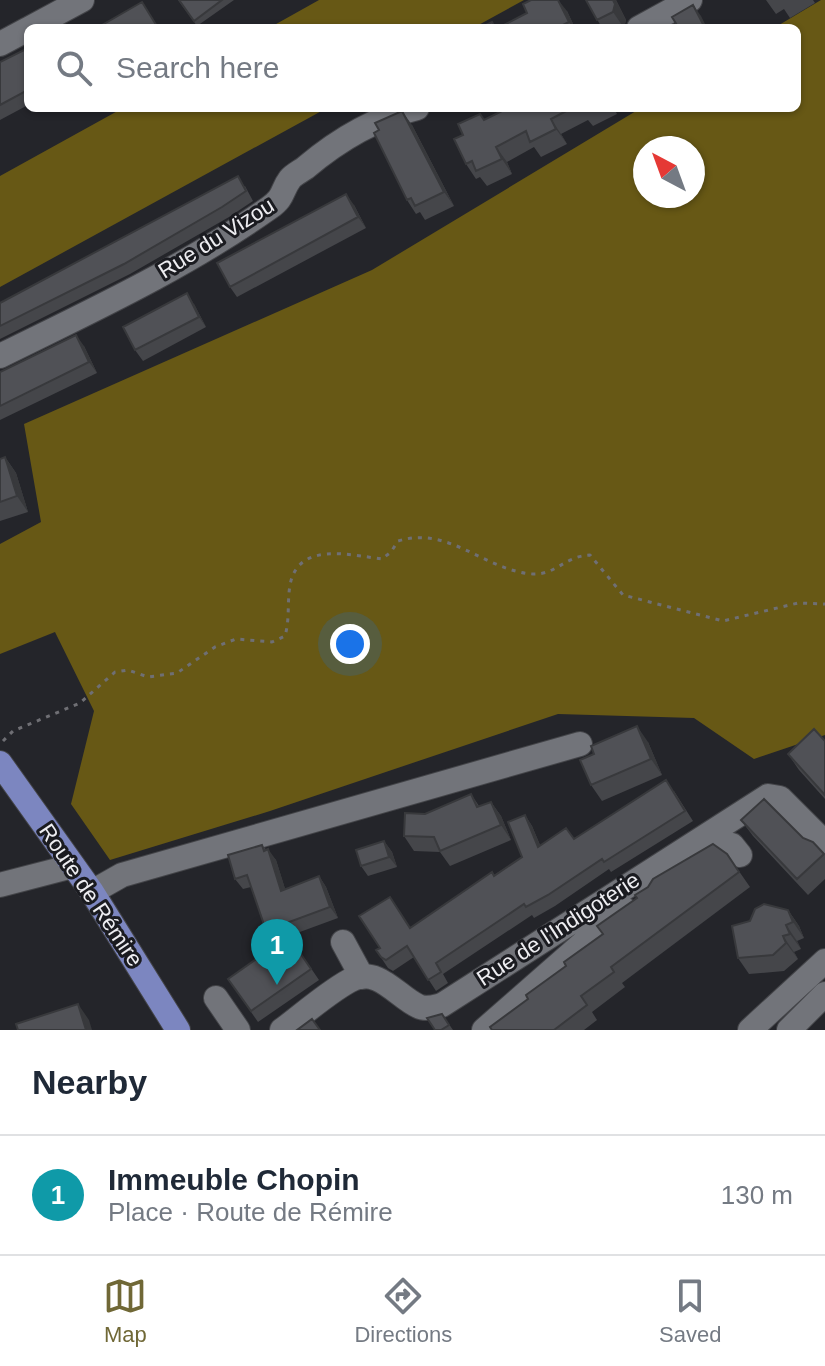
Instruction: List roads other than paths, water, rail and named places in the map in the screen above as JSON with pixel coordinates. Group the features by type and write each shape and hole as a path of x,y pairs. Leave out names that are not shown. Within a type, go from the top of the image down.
{"main road":[{"name":"Route de Rémire","path":"0,763 92,892 178,1030"}],"street":[{"path":"37,24 82,0"},
{"path":"646,24 690,0"},
{"path":"0,44 24,31"},
{"name":"Rue du Vizou","path":"0,356 94,309 222,238 272,207 283,196 290,179 323,152 383,117 402,112"},
{"path":"92,892 122,875 580,744"},
{"name":"Rue de l'Indigoterie","path":"362,977 371,977 392,987 420,1007 442,1005 768,796 780,798 825,843"},
{"path":"484,1030 625,906 721,843 732,845 740,855"},
{"path":"0,885 73,866"},
{"path":"282,1030 354,978 362,977 343,942"},
{"path":"750,1030 825,961"},
{"path":"789,1030 825,994"},
{"path":"216,998 238,1030"}],"place":[{"name":"Immeuble Chopin","path":"277,985"}]}
